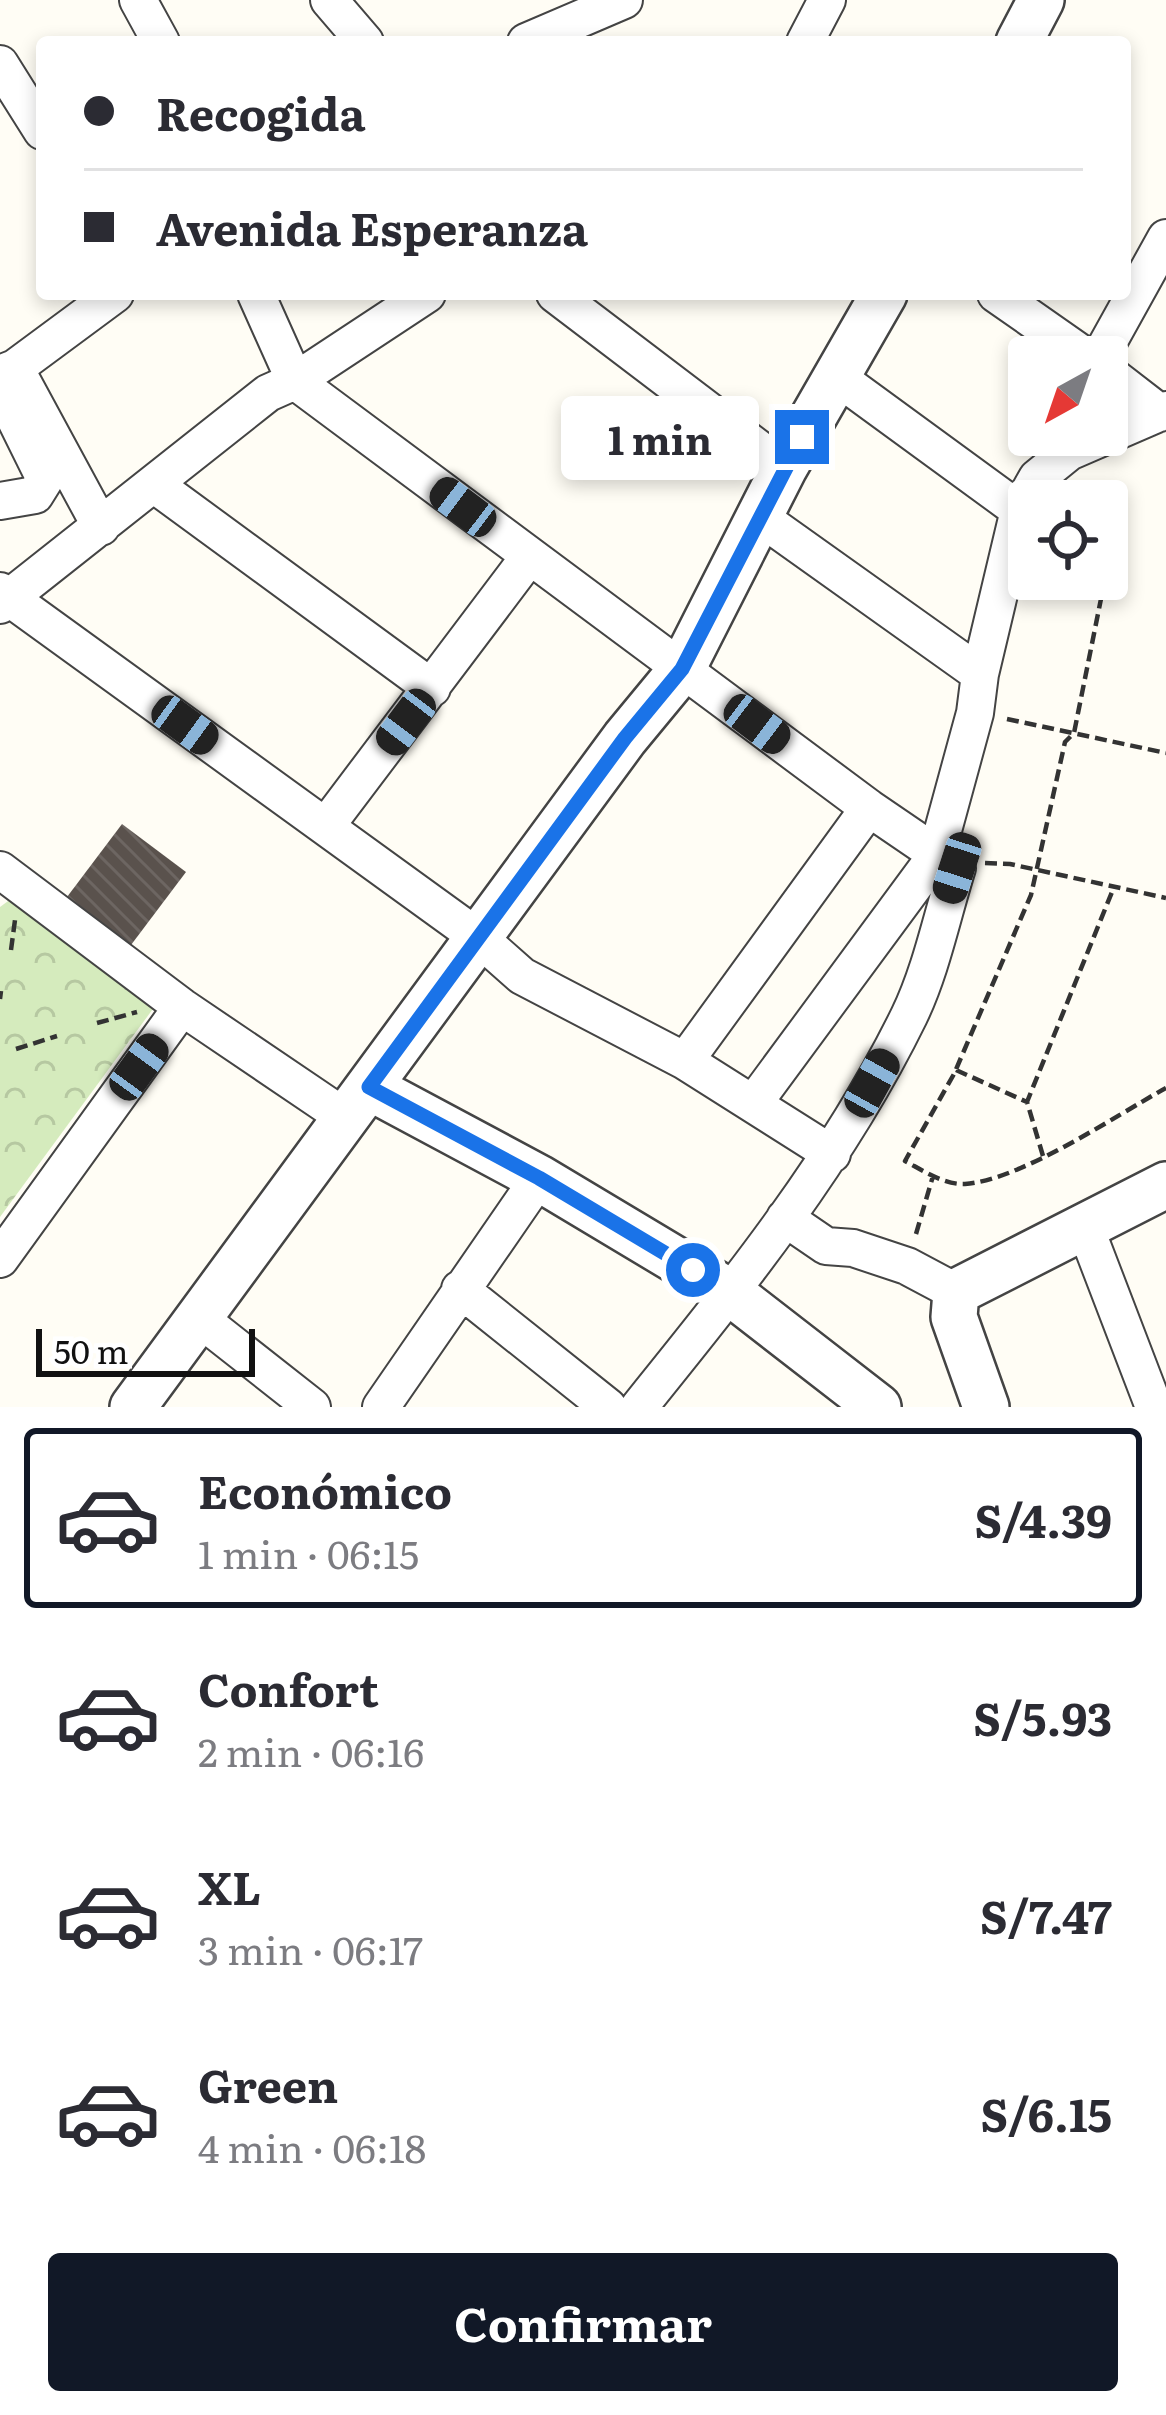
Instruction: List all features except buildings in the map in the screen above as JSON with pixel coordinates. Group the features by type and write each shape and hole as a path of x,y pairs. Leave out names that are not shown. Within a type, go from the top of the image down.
{"street":[{"path":"138,0 158,36"},
{"path":"328,0 359,36"},
{"path":"549,28 624,0"},
{"path":"809,36 827,0"},
{"path":"1022,36 1041,0"},
{"path":"0,64 36,121"},
{"path":"1112,336 1166,238"},
{"path":"5,377 107,300"},
{"path":"259,300 295,381 946,862"},
{"path":"418,300 268,394 3,598 326,826 479,938 522,976 685,1061 832,1154"},
{"path":"563,300 784,468"},
{"path":"133,1407 625,738 682,669 784,468 881,300"},
{"path":"1005,300 1057,336"},
{"path":"837,376 1008,502"},
{"path":"0,501 35,495 45,479 5,377"},
{"path":"5,377 101,527"},
{"path":"1128,387 1163,411"},
{"path":"1035,480 1069,452 1163,411"},
{"path":"154,484 432,688"},
{"path":"761,518 980,674"},
{"path":"639,1407 731,1293 832,1154 911,1012 1008,556"},
{"path":"326,826 530,557"},
{"path":"685,1061 869,808"},
{"path":"753,1104 946,862"},
{"path":"4,879 182,1007 357,1102 539,1178 731,1293 878,1407"},
{"path":"0,1259 182,1007"},
{"path":"381,1407 539,1178"},
{"path":"956,1292 1166,1185"},
{"path":"785,1218 826,1246 853,1248 907,1266 956,1292"},
{"path":"1085,1227 1154,1407"},
{"path":"460,1289 608,1407"},
{"path":"956,1292 954,1317 986,1407"},
{"path":"199,1318 312,1407"}],"path":[{"path":"1101,600 1074,733 1065,742 1031,895 955,1070 905,1161 961,1184 986,1180 1043,1156 1166,1088"},
{"path":"975,712 1166,753"},
{"path":"946,862 1037,870 1166,898"},
{"path":"1043,1156 1027,1102 1114,887"},
{"path":"130,1028 142,1011"},
{"path":"16,1049 57,1036"},
{"path":"955,1070 1027,1102"},
{"path":"907,1266 933,1176"}],"green space":[{"path":"15,896 158,1002 0,1217 0,907"}],"route":[{"path":"693,1270 539,1178 369,1087 625,738 682,669 802,437"}]}
